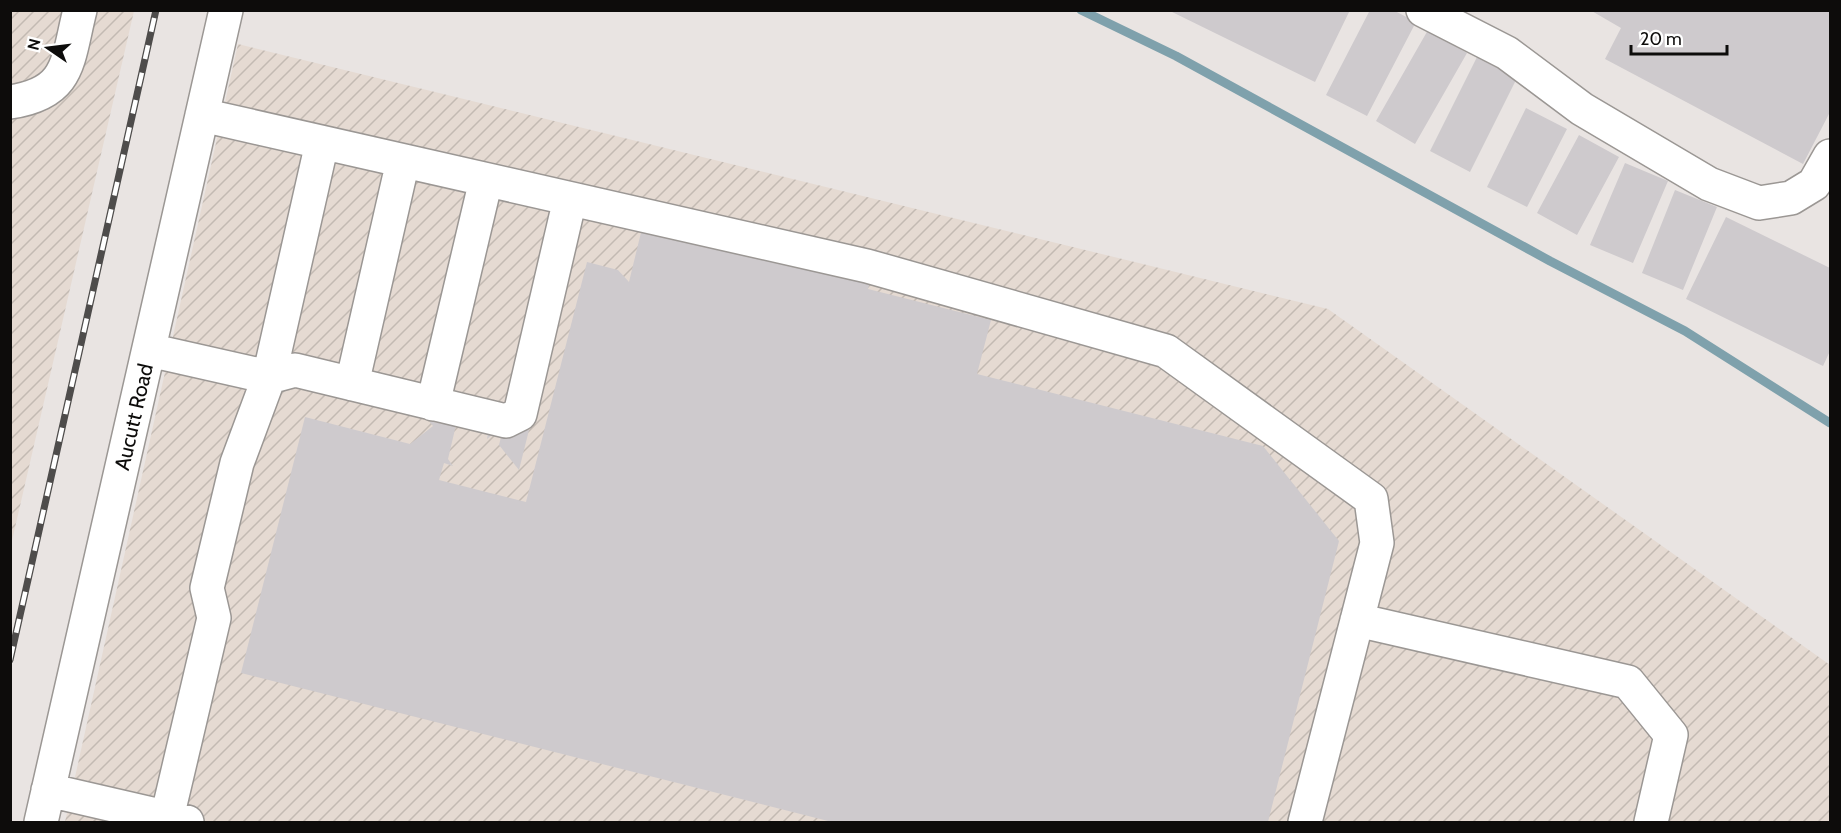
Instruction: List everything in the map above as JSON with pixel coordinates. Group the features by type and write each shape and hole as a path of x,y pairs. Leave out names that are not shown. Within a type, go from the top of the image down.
{"street":[{"path":"10,102 28,99 52,88 65,71 80,10"},
{"name":"Aucutt Road","path":"41,822 226,10"},
{"path":"1423,10 1507,52 1582,109 1709,184 1759,203 1791,198 1814,184 1830,156"},
{"path":"202,115 867,266 1166,351 1371,499 1377,543 1305,822"},
{"path":"48,790 173,821 214,618 207,588 237,463 269,377 322,143"},
{"path":"352,384 403,161"},
{"path":"433,404 486,180"},
{"path":"149,350 269,377 295,370 506,421 520,414 570,199"},
{"path":"1357,621 1628,682 1671,735 1651,822"}],"shaded area":[{"path":"11,11 134,11 11,545"},
{"path":"238,44 1328,309 1830,665 1830,822 65,822"}],"building":[{"path":"1168,10 1350,10 1315,82"},
{"path":"1370,10 1393,10 1416,22 1367,116 1326,95"},
{"path":"1590,10 1830,10 1830,112 1803,164 1605,59 1621,28"},
{"path":"1428,30 1467,53 1415,144 1376,121"},
{"path":"1477,57 1517,78 1470,172 1430,151"},
{"path":"1526,108 1567,129 1527,207 1487,187"},
{"path":"1579,135 1619,157 1577,235 1537,213"},
{"path":"1625,163 1668,181 1633,263 1590,245"},
{"path":"1675,190 1717,207 1683,290 1642,273"},
{"path":"645,216 872,274 868,289 991,320 977,374 1263,446 1339,541 1268,822 832,822 241,673 305,417 410,444 433,426 429,421 443,424 459,412 529,430 519,470 499,445 504,425 487,439 488,433 456,425 448,459 453,466 444,463 439,480 526,502 587,262 618,270 629,282"},
{"path":"1726,217 1830,268 1830,351 1823,366 1686,299"}],"waterway":[{"path":"1081,10 1176,56 1550,261 1685,331 1830,423"}],"railway":[{"path":"10,660 156,10"}]}
